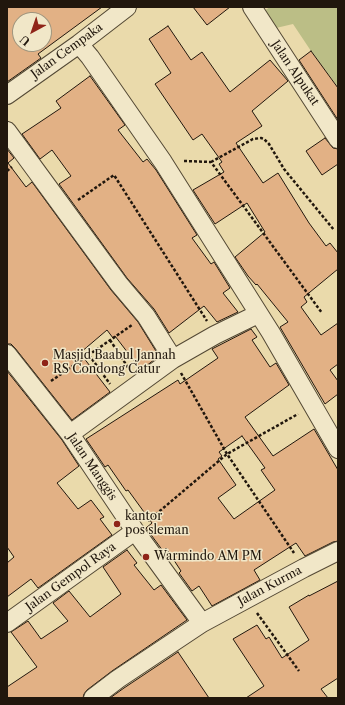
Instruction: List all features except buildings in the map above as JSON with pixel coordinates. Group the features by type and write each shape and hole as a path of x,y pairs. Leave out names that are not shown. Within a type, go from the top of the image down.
{"street":[{"name":"Jalan Cempaka","path":"7,95 79,44 127,7"},
{"name":"Jalan Alpukat","path":"252,7 338,139"},
{"path":"79,44 90,57 163,162 271,333 338,449"},
{"path":"7,132 119,284 146,316 173,359"},
{"path":"70,434 173,359 215,335 258,314"},
{"name":"Jalan Manggis","path":"7,354 70,434 135,531 202,622"},
{"name":"Jalan Gempol Raya","path":"7,623 135,531"},
{"name":"Jalan Kurma","path":"93,698 118,679 202,622 338,551"}],"path":[{"path":"163,162 211,162 253,139 264,139 269,144 284,169 334,230"},
{"path":"211,162 322,313"},
{"path":"65,210 114,175 215,335"},
{"path":"36,391 146,316"},
{"path":"110,340 140,384"},
{"path":"89,355 120,398"},
{"path":"173,359 227,454 304,568"},
{"path":"135,531 227,454 312,405"},
{"path":"247,598 299,671"}],"green space":[{"path":"270,7 338,7 338,87 293,24 276,28 264,11"}],"place":[{"name":"Masjid Baabul Jannah RS Condong Catur","path":"45,363"},
{"name":"kantor pos sleman","path":"117,524"},
{"name":"Warmindo AM PM","path":"146,557"}]}
